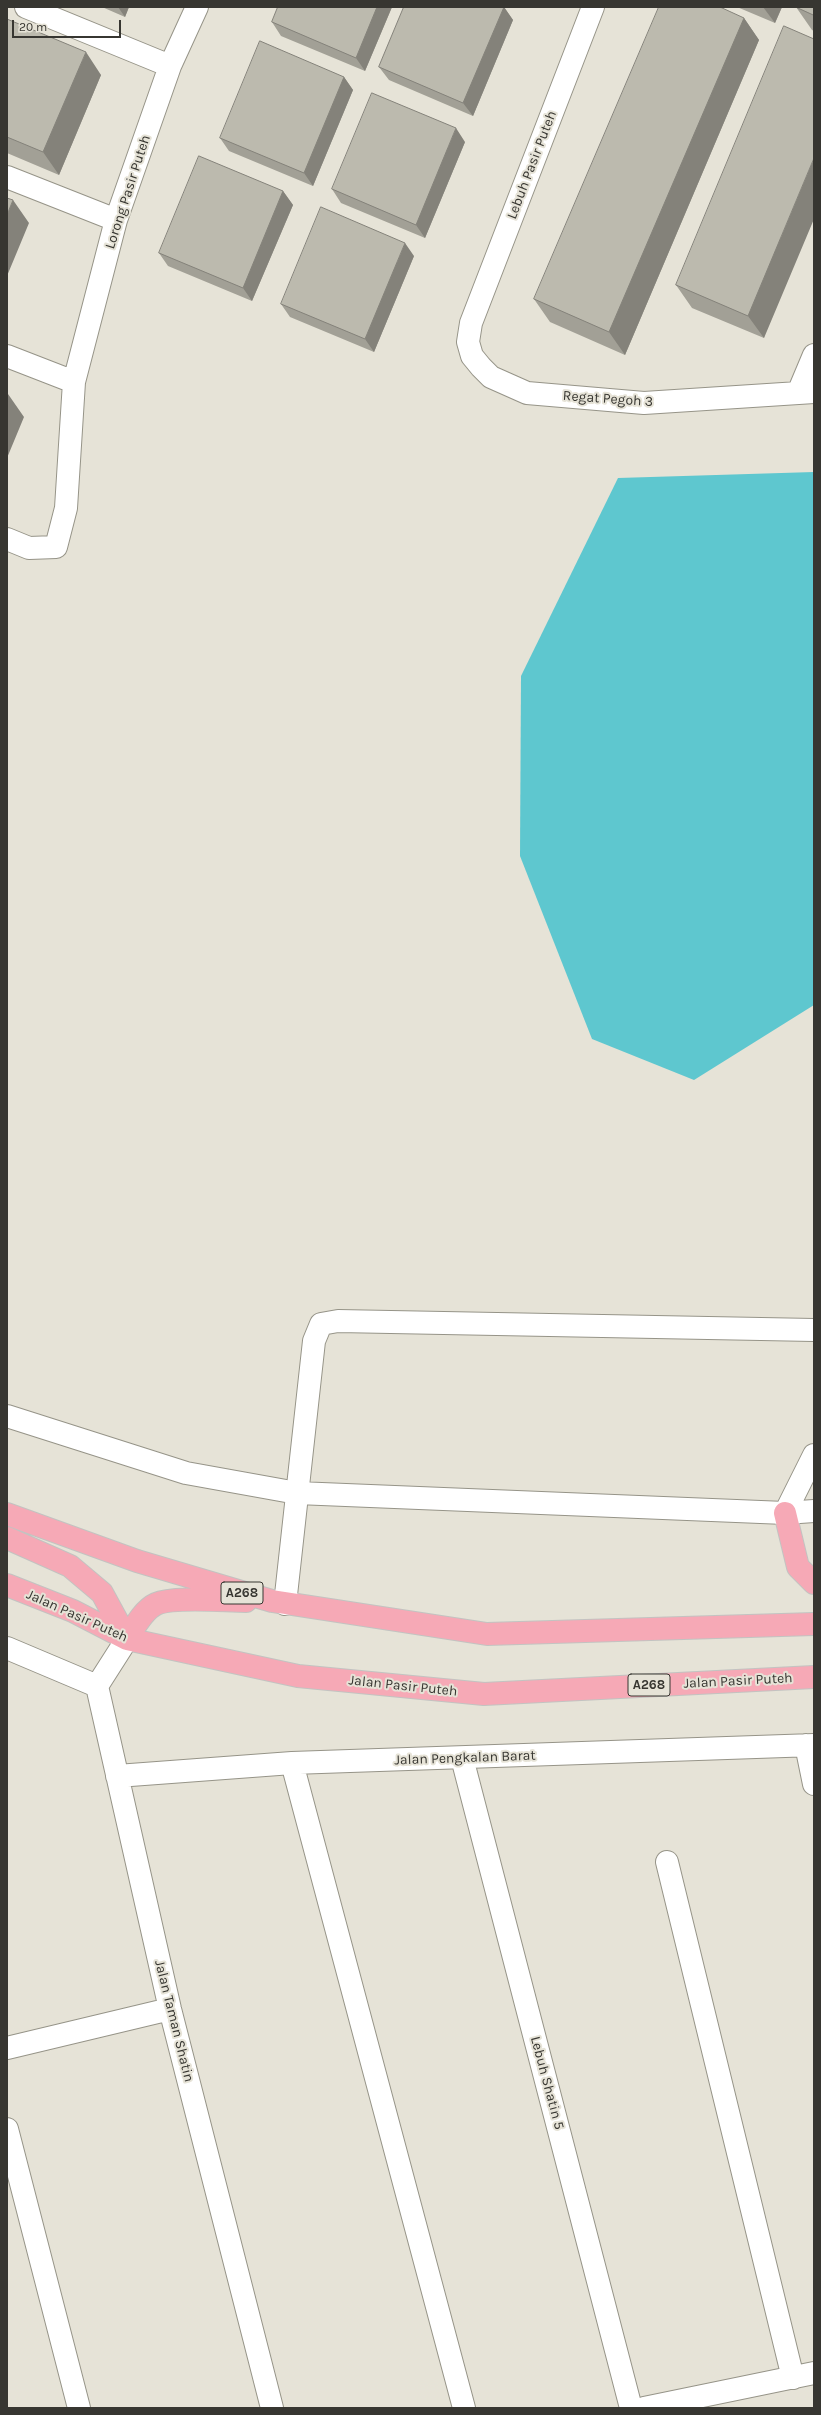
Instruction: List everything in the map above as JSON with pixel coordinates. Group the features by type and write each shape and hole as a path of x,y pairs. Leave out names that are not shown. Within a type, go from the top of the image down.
{"main road":[{"path":"786,1513 798,1567 814,1583"},
{"name":"A268","path":"7,1514 137,1561 278,1603 486,1634 814,1624"},
{"path":"7,1538 70,1566 102,1593 127,1639 140,1619 155,1604 169,1600 278,1603"},
{"name":"Jalan Pasir Puteh","path":"7,1585 73,1611 127,1639 298,1676 484,1694 814,1676"}],"street":[{"path":"26,7 170,66"},
{"name":"Lorong Pasir Puteh","path":"7,539 29,548 56,547 66,508 74,382 116,220 170,66 197,7"},
{"name":"Lebuh Pasir Puteh","path":"471,323 593,7"},
{"path":"7,177 116,220"},
{"name":"Regat Pegoh 3","path":"471,323 468,342 472,356 481,368 491,377 527,393 644,403 806,392"},
{"path":"806,392 814,355"},
{"path":"7,356 74,382"},
{"path":"278,1603 297,1493 314,1341 321,1324 338,1320 814,1330"},
{"path":"7,1416 186,1473 297,1493 786,1513 814,1511"},
{"path":"786,1513 814,1455"},
{"path":"7,1648 98,1686 127,1639"},
{"name":"Jalan Taman Shatin","path":"98,1686 170,2009 272,2408"},
{"path":"810,1745 814,1784"},
{"name":"Jalan Pengkalan Barat","path":"117,1776 292,1763 810,1745"},
{"name":"Lebuh Shatin 5","path":"462,1758 631,2408"},
{"path":"292,1763 464,2408"},
{"path":"644,2408 804,2376 667,1862"},
{"path":"7,2048 170,2009"},
{"path":"7,2129 79,2408"}],"water":[{"path":"814,472 814,1005 694,1080 592,1039 520,856 521,676 618,478"}],"building":[{"path":"278,7 377,7 356,58 272,22"},
{"path":"404,7 504,7 463,103 379,67"},
{"path":"659,7 720,7 744,18 609,332 534,299"},
{"path":"796,7 814,7 814,15"},
{"path":"7,19 86,52 43,152 7,137"},
{"path":"784,26 814,39 814,158 748,316 676,285"},
{"path":"260,41 344,77 304,173 220,138"},
{"path":"372,93 456,128 416,225 332,189"},
{"path":"199,156 283,191 243,288 159,253"},
{"path":"7,198 13,200 7,215"},
{"path":"321,207 405,243 365,339 281,304"}]}
